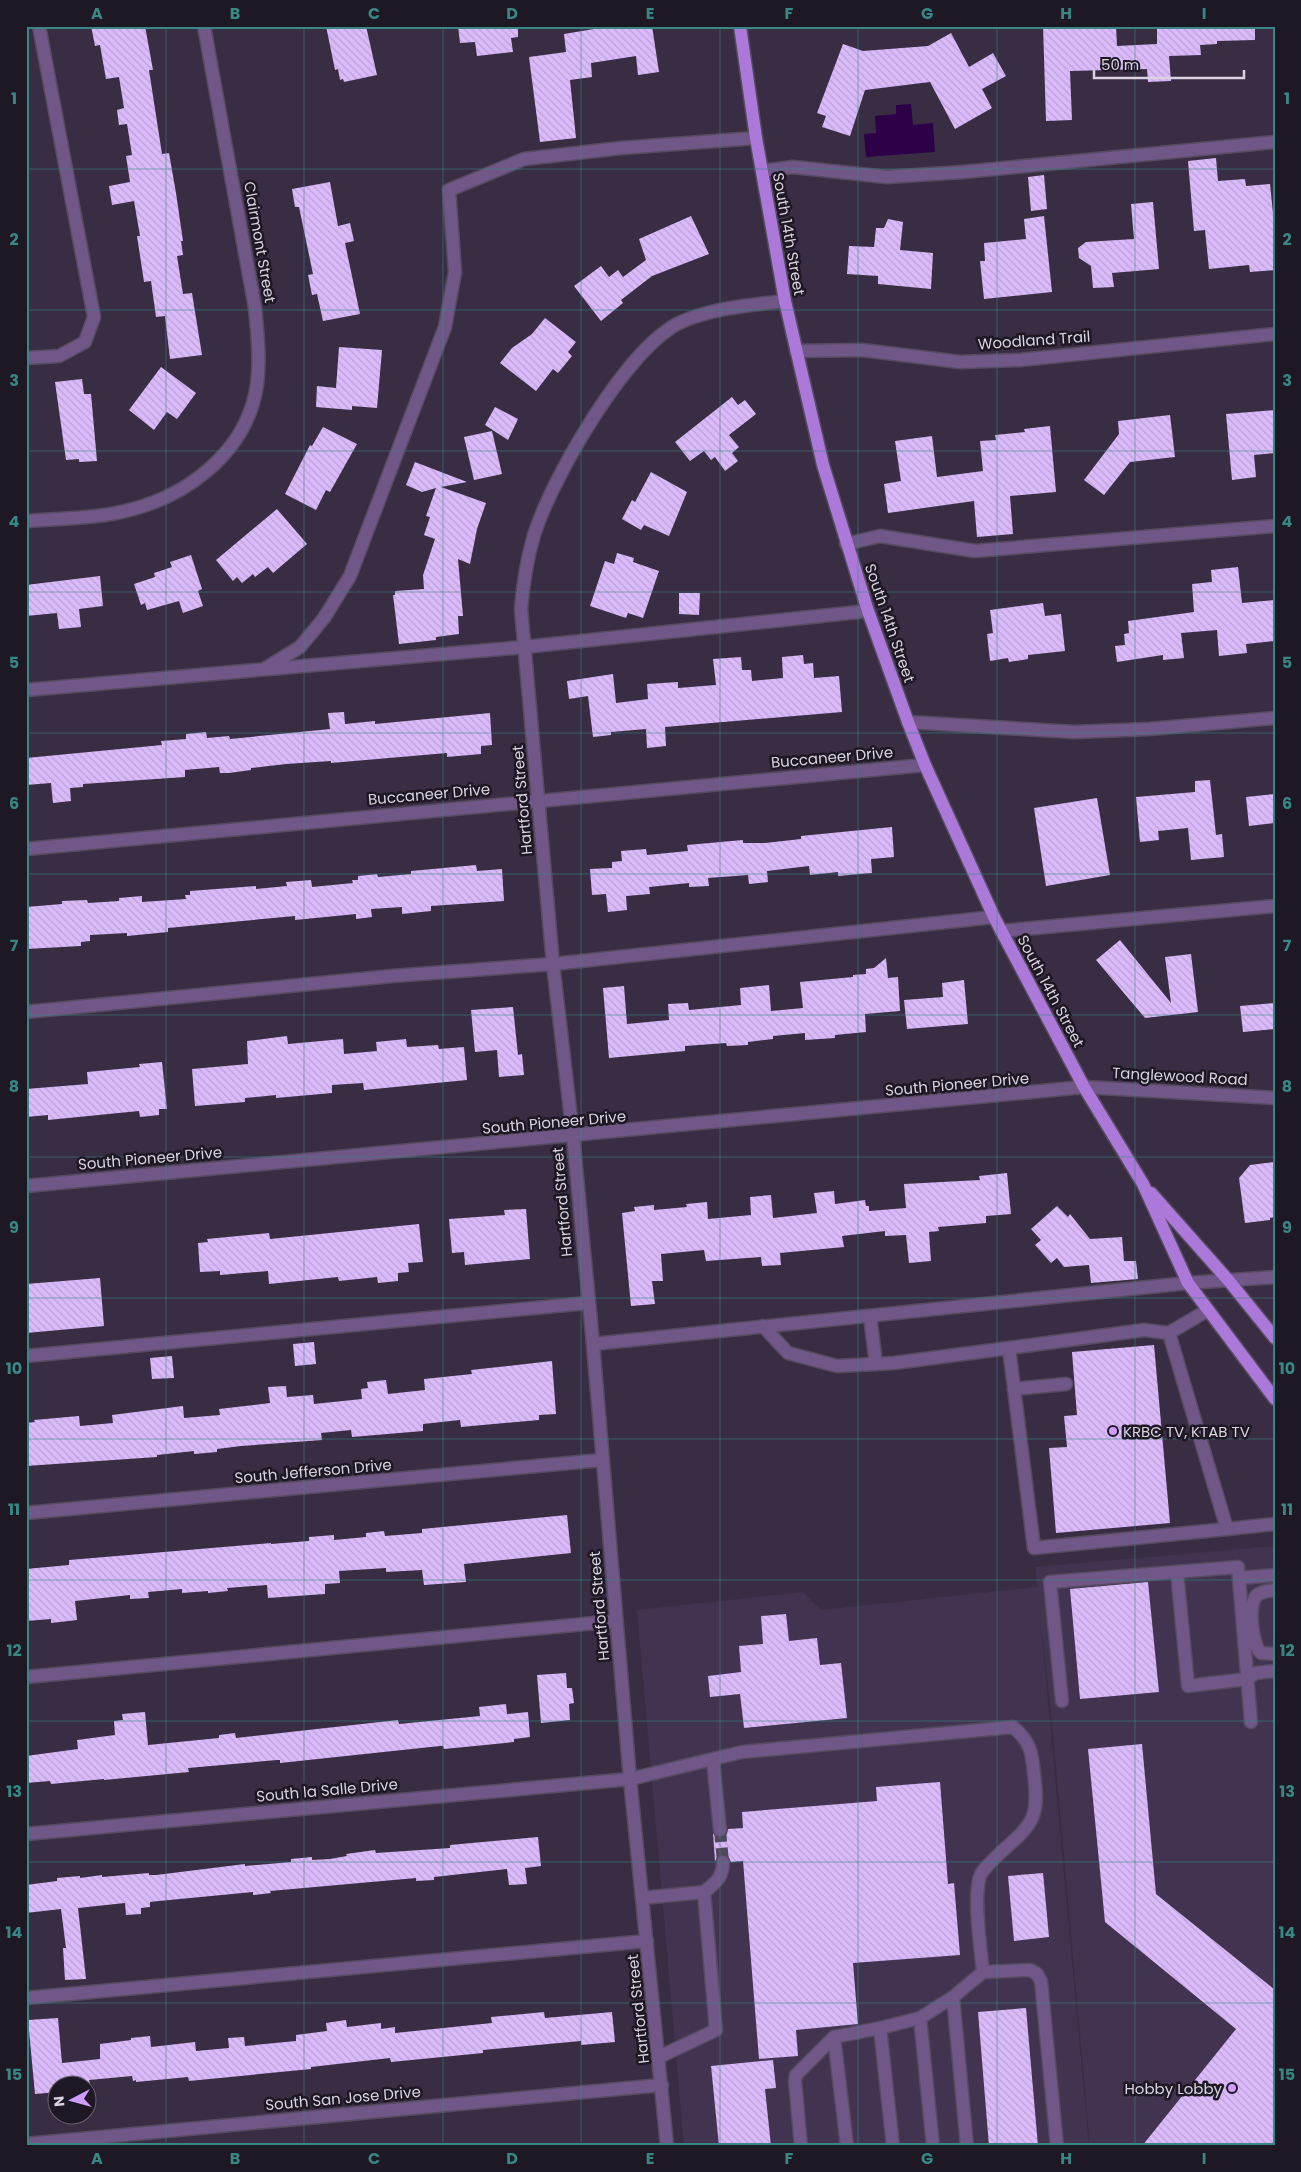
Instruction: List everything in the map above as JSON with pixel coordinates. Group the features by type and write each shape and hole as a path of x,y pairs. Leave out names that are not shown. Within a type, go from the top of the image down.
{"main road":[{"name":"South 14th Street","path":"740,26 756,138 785,301 823,465 868,611 908,722 925,765 994,917 1084,1087 1142,1184 1188,1284 1275,1399"},
{"name":"South 14th Street","path":"1142,1184 1229,1281 1275,1338"}],"street":[{"path":"26,358 59,356 85,342 94,317 39,26"},
{"name":"Clairmont Street","path":"26,521 131,510 164,499 198,479 222,457 241,430 254,402 260,352 255,308 204,26"},
{"path":"266,668 300,647 324,618 350,576 445,327 456,272 449,190 524,160 621,148 756,138"},
{"path":"762,171 794,167 887,177 963,172 1275,142"},
{"name":"Hartford Street","path":"667,2146 660,2057 630,1779 593,1344 587,1303 573,1136 553,964 521,609 524,575 534,534 546,505 573,452 613,389 649,346 680,323 725,309 785,301"},
{"name":"Woodland Trail","path":"796,351 862,350 960,362 1020,360 1275,334"},
{"path":"846,544 880,536 975,551 1275,526"},
{"path":"26,690 266,668 524,648 868,611"},
{"path":"908,722 1074,732 1148,729 1275,718"},
{"name":"Buccaneer Drive","path":"26,849 925,765"},
{"path":"1001,931 1275,906"},
{"path":"26,1012 383,977 553,964 994,917"},
{"name":"Tanglewood Road","path":"1084,1087 1275,1098"},
{"name":"South Pioneer Drive","path":"26,1186 1084,1087"},
{"path":"593,1344 1188,1284 1275,1277"},
{"path":"26,1356 587,1303"},
{"path":"763,1326 788,1353 837,1366 876,1364 1144,1330 1168,1332 1208,1310"},
{"path":"870,1316 876,1364"},
{"path":"1168,1332 1227,1529"},
{"path":"1009,1348 1034,1548 1275,1524"},
{"path":"1014,1389 1066,1384"},
{"name":"South Jefferson Drive","path":"26,1513 602,1460"},
{"path":"1062,1702 1050,1582 1238,1567 1251,1722"},
{"path":"1177,1572 1188,1686 1248,1679 1256,1673 1275,1671"},
{"path":"1239,1578 1275,1575"},
{"path":"1275,1590 1260,1593 1255,1597 1251,1606 1254,1644 1261,1653 1275,1654"},
{"path":"26,1677 616,1621"},
{"name":"South la Salle Drive","path":"26,1834 630,1779 742,1752 1012,1727 1024,1737 1032,1753 1038,1799 1033,1820 1023,1833 981,1874 977,1896 983,1972"},
{"path":"713,1760 720,1830"},
{"path":"642,1898 704,1892 718,1882 723,1870 723,1862"},
{"path":"660,2057 716,2030 704,1892"},
{"path":"26,1998 647,1942"},
{"path":"801,2146 796,2075 834,2037 920,2018 953,1997 983,1972 1030,1970 1037,1974 1041,1981 1057,2146"},
{"path":"953,1997 967,2146"},
{"path":"920,2018 933,2146"},
{"path":"880,2028 893,2146"},
{"path":"834,2037 847,2146"},
{"name":"South San Jose Drive","path":"26,2144 662,2085"}],"shaded area":[{"path":"911,104 913,125 933,123 935,152 866,157 864,134 876,133 875,116 896,114 896,105"},
{"path":"1275,1546 1275,2146 1090,2146 1052,1722 1041,1625 1089,2146 684,2146 637,1610 803,1592 821,1610 1037,1587 1035,1567"}],"building":[{"path":"91,26 145,26 153,70 149,70 162,154 169,153 183,241 181,241 183,255 177,256 183,294 192,293 202,355 170,359 165,316 156,317 151,281 144,282 137,236 140,236 134,201 112,205 109,186 130,182 126,156 132,155 127,124 119,125 117,110 124,108 119,77 106,79 100,45 95,46"},
{"path":"326,26 366,26 377,75 344,82 343,79 340,80 338,69 335,70"},
{"path":"458,26 518,26 518,37 511,38 513,52 477,56 475,42 460,43"},
{"path":"612,26 652,26 659,72 638,75 636,56 591,63 592,77 570,80 576,138 540,142 529,57 566,52 564,34"},
{"path":"1043,26 1116,26 1117,46 1157,44 1157,26 1255,26 1255,40 1217,41 1217,44 1200,45 1201,55 1169,56 1171,81 1148,82 1147,69 1070,71 1072,120 1046,121"},
{"path":"951,33 969,67 993,53 1006,76 982,89 992,108 955,129 930,82 865,90 850,136 822,127 826,116 817,113 843,44 863,51 928,46"},
{"path":"1216,158 1218,181 1245,179 1246,186 1270,184 1275,233 1275,270 1250,272 1249,265 1209,269 1205,230 1194,231 1188,161"},
{"path":"1044,175 1047,209 1031,211 1028,177"},
{"path":"330,182 338,226 350,223 354,241 345,243 360,314 323,321 317,294 312,295 308,275 313,274 299,207 295,207 292,189"},
{"path":"1153,202 1159,269 1112,273 1114,287 1093,288 1091,266 1079,258 1078,248 1086,242 1134,239 1131,204"},
{"path":"691,216 709,254 652,276 621,300 623,303 601,321 574,286 601,266 609,277 618,270 623,277 646,260 639,239"},
{"path":"1044,216 1052,292 984,299 980,261 985,261 984,243 1026,239 1024,219"},
{"path":"888,219 903,222 900,250 933,253 931,289 878,284 878,276 847,274 849,246 874,247 876,228 884,228"},
{"path":"545,318 576,342 568,352 572,356 558,373 553,369 536,391 500,363 512,348 532,334"},
{"path":"339,347 382,350 377,408 352,406 352,410 316,407 317,386 336,388"},
{"path":"161,367 196,393 177,419 167,412 154,430 129,410"},
{"path":"82,379 84,394 91,394 97,461 79,462 79,459 66,460 55,382"},
{"path":"732,397 738,405 745,400 756,414 729,435 739,447 732,453 738,461 725,471 715,457 711,460 704,451 690,461 675,442"},
{"path":"495,407 518,419 508,440 485,425"},
{"path":"1275,410 1275,453 1254,455 1256,477 1232,480 1226,414"},
{"path":"1170,415 1175,457 1130,462 1104,495 1084,480 1119,434 1118,421"},
{"path":"1050,426 1056,492 1010,496 1013,534 977,537 974,501 888,513 884,484 901,481 895,441 932,436 937,477 983,471 980,441 996,440 995,435 1025,432 1024,429"},
{"path":"323,427 357,444 330,492 326,490 316,510 285,494 310,445 312,446"},
{"path":"492,431 502,474 474,480 464,437"},
{"path":"415,462 467,482 441,487 486,503 477,529 470,564 458,559 463,616 458,616 459,634 436,637 436,640 399,644 393,595 395,595 395,591 424,589 423,575 435,539 424,535 430,517 426,516 436,488 422,492 406,485"},
{"path":"651,472 687,492 669,536 644,525 641,530 622,519 632,500 635,502"},
{"path":"277,509 307,544 273,573 268,567 255,577 253,574 242,583 237,577 233,581 216,560"},
{"path":"617,553 634,558 633,562 659,571 643,618 628,613 626,618 590,606 605,561 614,564"},
{"path":"191,555 202,589 198,591 203,606 183,613 179,601 147,610 145,603 141,605 134,584 155,577 154,573 172,567 170,562"},
{"path":"1238,567 1242,603 1275,600 1275,641 1246,644 1247,653 1219,656 1217,630 1181,633 1184,658 1163,660 1163,655 1117,662 1115,646 1125,645 1124,634 1129,633 1128,621 1194,612 1192,584 1212,582 1211,570"},
{"path":"100,576 103,606 79,609 81,627 59,629 57,613 26,616 26,585"},
{"path":"679,593 700,593 699,615 679,614"},
{"path":"1043,603 1045,616 1061,614 1065,651 1028,655 1028,659 1009,662 1008,658 990,661 987,634 993,633 990,610"},
{"path":"803,655 804,664 813,663 814,678 839,676 842,712 665,727 666,746 647,748 646,729 611,732 611,735 593,737 588,696 569,699 567,681 613,674 616,703 648,699 647,684 678,682 678,688 716,685 713,659 741,657 742,670 751,670 752,681 783,678 782,657"},
{"path":"344,712 345,724 375,721 375,724 490,713 492,745 481,746 481,754 447,757 447,753 331,763 331,761 286,764 251,768 251,770 229,773 220,773 219,767 185,770 185,777 83,784 83,787 70,788 71,801 53,803 51,783 26,785 26,758 162,745 161,741 186,739 186,734 206,732 207,738 229,736 230,739 330,729 328,713"},
{"path":"1210,780 1216,835 1222,834 1224,857 1191,860 1188,828 1158,831 1159,840 1140,842 1136,797 1195,792 1195,781"},
{"path":"1275,794 1275,823 1249,826 1246,797"},
{"path":"1097,798 1110,875 1046,886 1034,808"},
{"path":"892,827 894,857 871,859 872,873 838,876 838,872 810,875 809,866 767,871 768,882 749,884 748,875 708,878 709,886 689,887 689,883 649,887 650,894 626,896 627,910 608,912 606,894 592,895 590,869 612,868 612,862 622,861 621,851 646,849 647,855 688,851 687,845 743,840 743,843 765,843 801,839 801,836"},
{"path":"476,865 477,871 502,869 504,901 431,906 431,911 402,914 402,907 371,909 372,917 356,919 356,914 295,920 295,916 168,928 168,932 127,936 127,933 90,935 90,941 81,942 81,946 26,949 26,907 62,904 62,901 87,900 88,903 119,901 119,898 142,896 142,902 186,899 185,895 190,895 190,891 256,886 256,889 287,886 286,882 311,880 312,887 353,883 352,880 358,880 358,876 377,874 378,877 411,874 411,871"},
{"path":"1120,940 1171,1003 1165,957 1191,954 1198,1012 1145,1018 1096,960"},
{"path":"886,958 888,978 898,977 900,1011 865,1014 866,1032 835,1035 835,1038 805,1040 805,1033 773,1036 773,1039 748,1042 748,1045 727,1046 726,1043 685,1046 685,1051 609,1058 603,988 624,986 627,1024 669,1020 668,1004 688,1003 689,1010 741,1005 740,988 769,985 771,1011 803,1008 800,982 866,974 866,969 874,968"},
{"path":"964,980 968,1024 907,1029 904,1000 943,997 942,983"},
{"path":"1275,1003 1275,1029 1243,1032 1240,1006"},
{"path":"513,1007 518,1055 522,1054 524,1075 499,1077 497,1050 475,1052 471,1010"},
{"path":"287,1036 288,1044 343,1039 344,1054 377,1051 376,1042 406,1039 407,1047 438,1045 439,1049 464,1047 467,1080 364,1090 363,1083 332,1085 332,1093 276,1098 276,1095 245,1098 245,1102 195,1106 192,1069 248,1064 247,1041"},
{"path":"162,1062 167,1109 159,1109 159,1115 140,1117 139,1111 48,1120 48,1115 26,1117 26,1089 88,1084 87,1072 140,1067 139,1064"},
{"path":"1275,1162 1275,1217 1270,1218 1270,1220 1245,1223 1239,1178 1250,1165"},
{"path":"1007,1173 1011,1214 986,1216 986,1223 938,1227 939,1231 929,1232 931,1261 909,1263 906,1235 885,1236 885,1231 842,1236 844,1247 780,1253 781,1265 762,1266 761,1257 706,1261 704,1250 661,1254 663,1281 652,1281 655,1304 631,1306 622,1213 635,1211 634,1207 654,1205 654,1210 687,1207 686,1204 707,1202 708,1219 751,1215 750,1197 771,1195 773,1218 817,1213 814,1193 834,1191 835,1204 865,1200 866,1206 869,1206 869,1211 906,1208 904,1184 980,1180 979,1176"},
{"path":"1057,1206 1068,1217 1070,1214 1090,1239 1122,1237 1124,1261 1136,1261 1138,1279 1091,1283 1089,1265 1064,1267 1057,1258 1051,1263 1035,1245 1041,1240 1031,1229"},
{"path":"526,1209 530,1259 465,1265 464,1252 452,1253 449,1219 505,1215 504,1210"},
{"path":"419,1224 423,1262 408,1263 409,1272 398,1273 398,1281 378,1283 377,1277 339,1281 338,1277 269,1284 268,1271 220,1275 220,1271 200,1272 198,1243 208,1242 207,1239 269,1233 270,1239"},
{"path":"100,1278 104,1326 26,1333 26,1284"},
{"path":"314,1342 316,1364 295,1366 293,1344"},
{"name":"KRBC TV, KTAB TV","path":"1154,1345 1170,1523 1056,1533 1049,1448 1067,1447 1064,1416 1077,1415 1072,1352"},
{"path":"172,1356 174,1378 152,1379 150,1358"},
{"path":"552,1361 556,1414 539,1415 539,1420 461,1427 460,1420 423,1424 423,1431 352,1437 351,1430 321,1433 322,1440 241,1446 217,1449 217,1452 194,1454 194,1451 157,1455 157,1457 26,1466 26,1423 35,1422 34,1420 79,1416 80,1426 113,1423 112,1415 183,1406 184,1418 220,1415 219,1409 270,1403 268,1387 286,1386 287,1397 313,1395 314,1404 362,1399 361,1389 368,1388 367,1382 386,1380 388,1394 425,1390 424,1379 472,1374 471,1370"},
{"path":"567,1515 571,1553 464,1564 466,1582 424,1585 422,1570 386,1572 386,1568 339,1571 340,1583 325,1584 325,1594 268,1598 267,1585 227,1588 228,1591 208,1593 208,1591 182,1593 182,1589 148,1592 149,1598 130,1599 130,1595 75,1601 77,1620 51,1623 51,1619 26,1621 26,1569 69,1565 69,1560 309,1541 309,1537 334,1535 334,1540 366,1537 366,1533 384,1531 385,1536 422,1533 422,1529"},
{"path":"1148,1582 1159,1692 1080,1699 1070,1589"},
{"path":"786,1614 789,1641 817,1638 820,1665 841,1663 847,1718 744,1728 740,1694 710,1697 708,1676 741,1672 739,1646 763,1644 761,1616"},
{"path":"566,1673 567,1688 572,1688 574,1703 569,1704 570,1720 541,1723 537,1675"},
{"path":"506,1704 507,1714 528,1712 530,1737 514,1739 514,1742 444,1749 443,1746 440,1746 280,1763 280,1760 277,1760 188,1768 189,1772 104,1780 51,1784 50,1781 26,1783 26,1756 78,1749 77,1740 115,1735 114,1721 123,1720 122,1714 145,1712 148,1745 219,1738 219,1735 235,1733 236,1738 398,1720 399,1724 480,1716 479,1707"},
{"path":"1142,1744 1156,1894 1275,1990 1275,2146 1142,2146 1236,2029 1105,1922 1088,1749"},
{"path":"940,1782 948,1884 954,1883 960,1955 853,1963 858,2024 796,2030 798,2056 759,2059 743,1861 731,1862 728,1856 723,1854 719,1855 715,1861 713,1833 716,1837 721,1838 727,1834 728,1829 743,1828 742,1812 877,1801 876,1787"},
{"path":"538,1837 541,1866 525,1868 527,1884 509,1885 507,1869 434,1877 434,1880 416,1881 416,1878 270,1891 271,1893 253,1895 253,1892 150,1902 150,1907 141,1908 141,1914 126,1915 125,1903 78,1908 86,1979 65,1980 63,1948 66,1948 61,1909 26,1913 26,1885 57,1881 57,1878 149,1873 149,1875 156,1875 245,1864 245,1866 291,1862 291,1859 312,1857 312,1860 330,1859 347,1856 346,1854 375,1850 376,1853 450,1848 450,1845"},
{"path":"1043,1873 1049,1937 1014,1941 1008,1876"},
{"path":"1026,2008 1038,2146 989,2146 978,2012"},
{"path":"544,2012 545,2018 612,2012 615,2042 581,2045 581,2041 483,2050 483,2053 391,2062 390,2058 311,2067 311,2069 189,2081 188,2077 136,2082 136,2080 133,2081 132,2076 98,2079 98,2074 48,2074 48,2093 35,2094 28,2020 58,2018 62,2063 100,2059 100,2044 131,2040 131,2038 150,2036 151,2047 195,2042 196,2051 229,2048 228,2038 244,2037 245,2046 296,2041 296,2035 327,2031 326,2023 346,2020 347,2027 381,2023 381,2029 395,2027 395,2033 492,2023 491,2017"},
{"path":"773,2060 776,2088 765,2089 771,2146 719,2146 711,2066"}],"tunnel":[{"path":"720,1830 723,1862"}],"place":[{"name":"KRBC TV, KTAB TV","path":"1113,1431"},
{"name":"Hobby Lobby","path":"1232,2088"}]}
